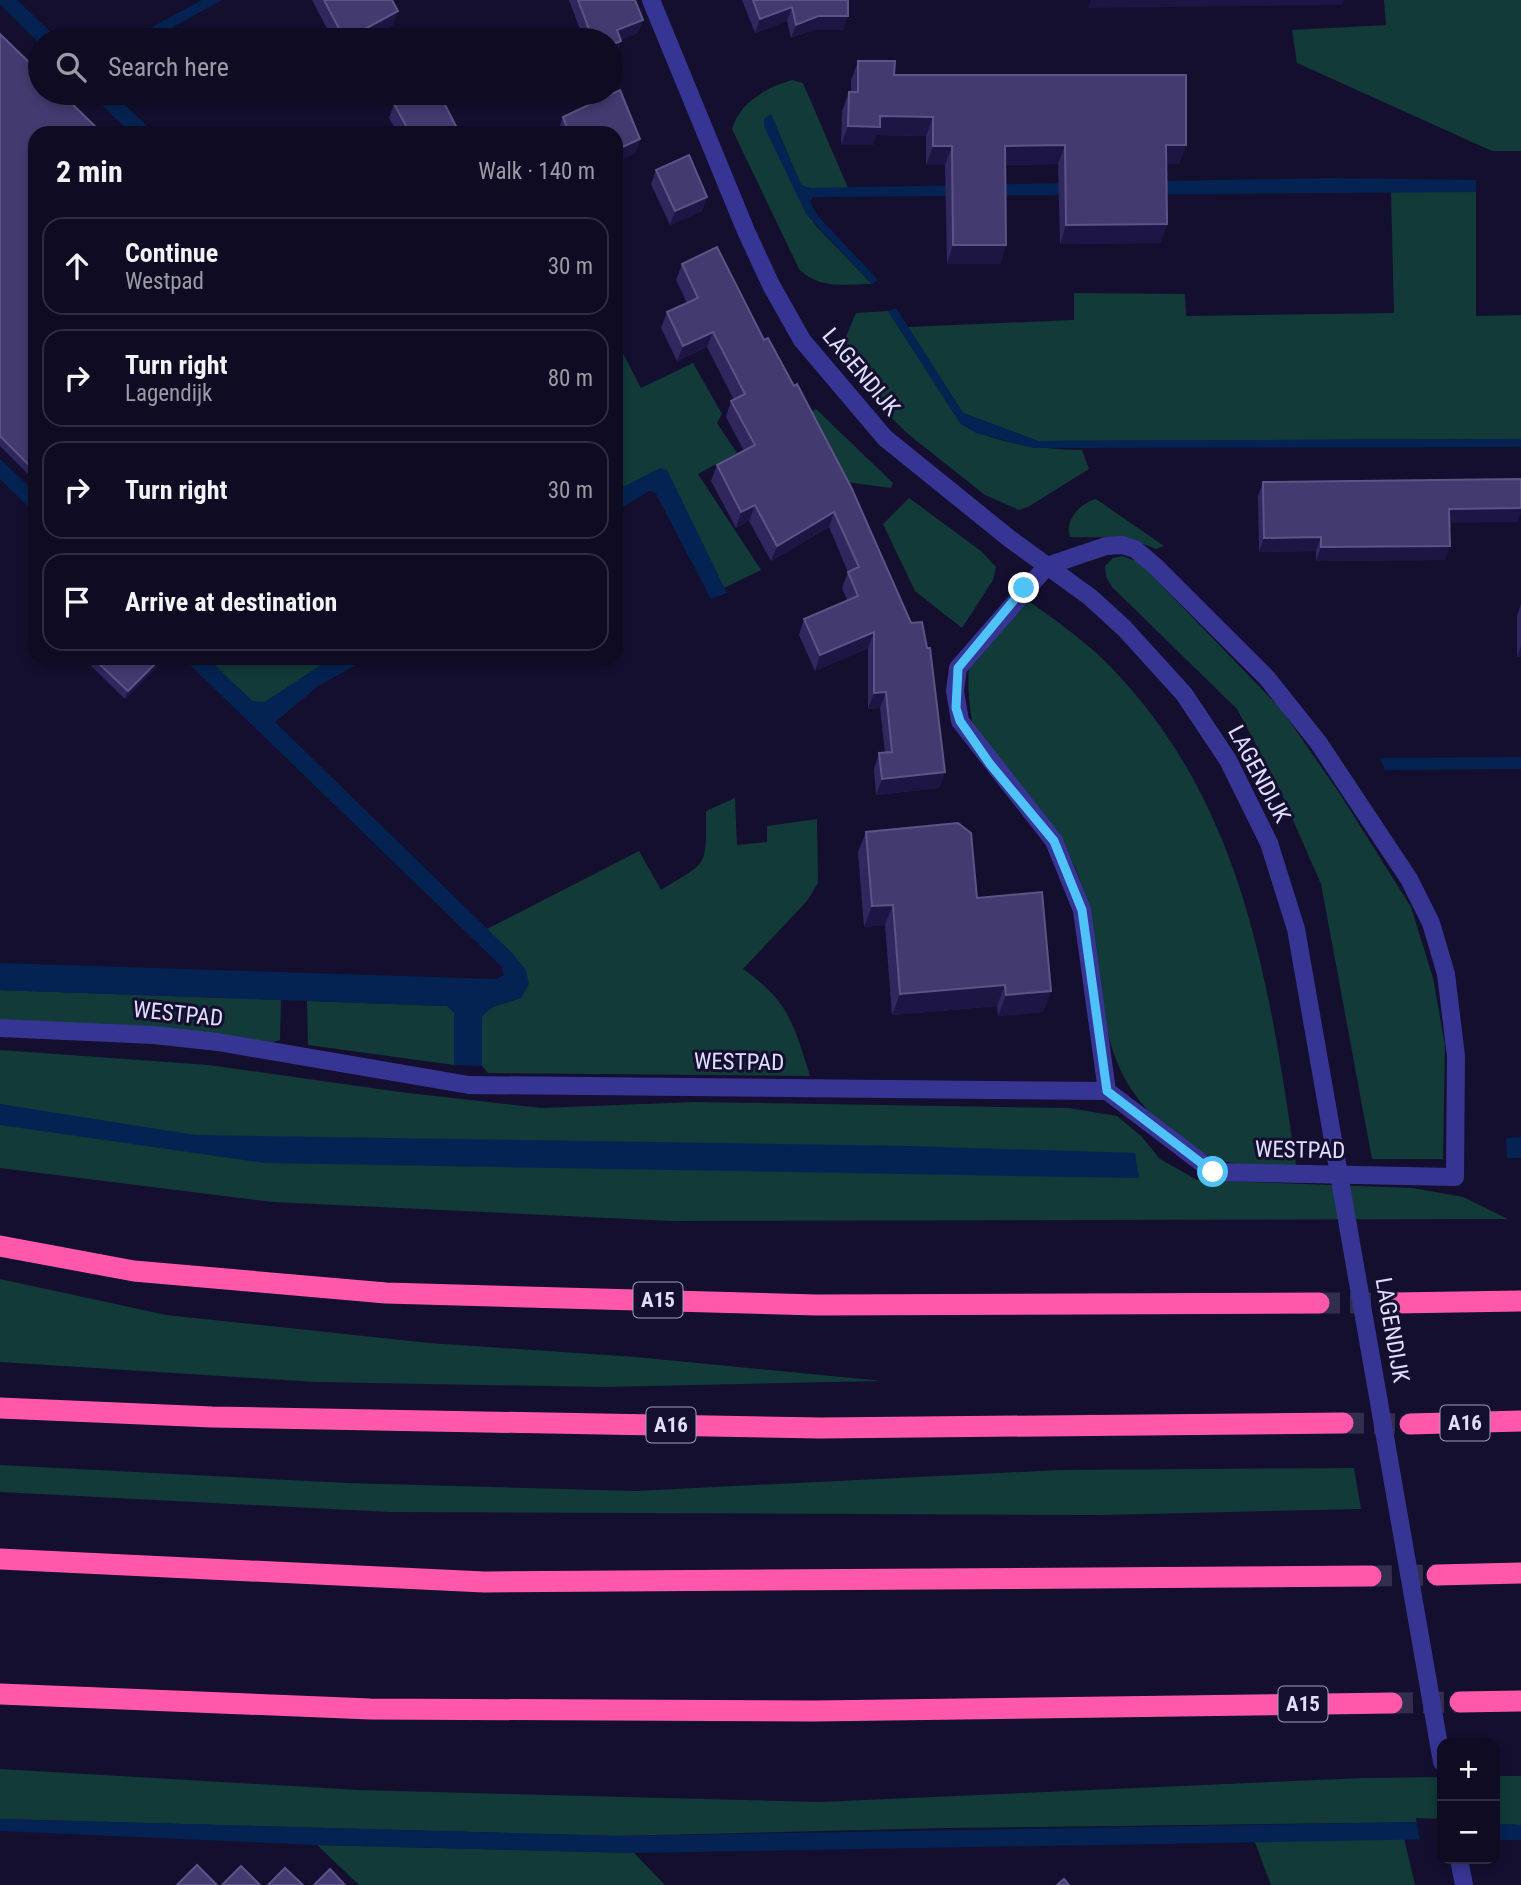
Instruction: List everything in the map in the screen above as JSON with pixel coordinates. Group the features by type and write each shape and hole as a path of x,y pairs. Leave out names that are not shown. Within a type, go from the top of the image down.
{"highway":[{"name":"A15","path":"0,1246 134,1271 386,1293 817,1305 1319,1303"},
{"path":"1394,1303 1521,1301"},
{"name":"A16","path":"0,1408 212,1417 821,1428 1343,1423"},
{"name":"A16","path":"1410,1424 1521,1422"},
{"path":"0,1559 484,1582 1371,1576"},
{"path":"1437,1575 1521,1573"},
{"name":"A15","path":"0,1694 370,1709 814,1711 1392,1703"},
{"path":"1460,1702 1521,1701"}],"street":[{"name":"LAGENDIJK","path":"651,0 746,230 771,285 802,340 885,438 1090,597 1124,628 1184,694 1228,760 1269,843 1296,929 1438,1738"},
{"name":"WESTPAD","path":"0,1028 205,1040 469,1085 1107,1091 1213,1172 1455,1177 1456,1056 1446,974 1431,923 1409,879 1352,791 1267,678 1135,549 1122,545 1107,546 1047,566"},
{"path":"1047,566 958,668 956,691 960,721 990,764 1054,841 1082,910 1107,1091"},
{"path":"1460,1864 1464,1885"}],"green space":[{"path":"1384,0 1521,0 1521,151 1492,151 1297,63 1292,30 1386,25"},
{"path":"792,80 803,83 848,188 810,188 801,185 771,114 814,224 872,284 824,283 807,276 799,269 732,129 741,111 755,97"},
{"path":"1391,192 1476,192 1476,316 1521,315 1521,439 1038,441 963,413 908,327 1074,320 1074,293 1185,294 1186,316 1394,313"},
{"path":"888,311 961,424 1005,441 1082,450 1089,469 1019,510 985,495 908,434 875,402 848,351 845,339 856,313"},
{"path":"623,353 641,388 693,363 722,414 717,423 737,453 698,474 761,570 724,588 666,470 660,469 623,488"},
{"path":"816,409 893,483 891,488 846,482 809,413"},
{"path":"909,498 981,551 996,567 993,580 962,628 915,591 883,524"},
{"path":"1096,499 1164,546 1156,549 1123,539 1070,537 1071,519 1084,504"},
{"path":"1122,556 1139,562 1281,709 1340,794 1411,907 1433,978 1445,1045 1443,1159 1372,1159 1321,884 1279,788 1237,709 1112,587 1106,577 1105,566 1113,558"},
{"path":"1027,600 1088,646 1121,678 1163,731 1197,787 1224,846 1246,907 1275,1034 1296,1165 1242,1165 1214,1158 1200,1151 1168,1129 1140,1101 1121,1071 1109,1039 1087,902 1075,867 1050,826 980,744 972,720 969,668"},
{"path":"214,665 321,665 265,702 253,702"},
{"path":"735,798 737,845 767,842 767,826 817,819 818,883 807,901 743,969 771,992 788,1015 810,1076 488,1073 482,1066 482,1016 492,1007 521,998 525,970 487,929 639,851 661,890 702,861 706,844 706,811"},
{"path":"0,990 281,1000 280,1040 273,1042 0,1023"},
{"path":"307,1001 447,1006 454,1012 454,1065 308,1045"},
{"path":"0,1050 209,1065 400,1092 541,1108 695,1102 1069,1108 1117,1116 1141,1136 1160,1159 1197,1180 1413,1188 1463,1197 1508,1219 671,1221 273,1202 0,1168"},
{"path":"0,1279 166,1315 429,1343 636,1357 883,1381 603,1387 316,1382 0,1362"},
{"path":"0,1465 347,1483 635,1491 1059,1470 1354,1468 1361,1509 1103,1515 389,1512 0,1492"},
{"path":"0,1769 359,1790 820,1802 1437,1777 1437,1822 946,1828 618,1836 0,1819"},
{"path":"1500,1776 1521,1776 1521,1825 1500,1824"},
{"path":"1404,1838 1415,1885 1271,1885 1254,1840"},
{"path":"317,1845 634,1853 665,1885 359,1885"}],"water":[{"path":"0,0 17,0 46,28 28,28 28,32 0,4"},
{"path":"202,0 222,0 171,28 150,28"},
{"path":"102,105 125,105 147,126 124,126"},
{"path":"771,114 801,185 810,188 1329,178 1476,180 1476,192 813,197 810,201 817,215 878,280 872,284 806,214 764,126 764,119"},
{"path":"896,308 963,413 1038,441 1521,439 1521,447 1033,448 976,433 961,424 888,311"},
{"path":"0,459 28,485 28,506 0,479"},
{"path":"660,468 667,470 727,593 711,599 655,492 649,491 623,507 623,487"},
{"path":"190,665 214,665 252,701 265,702 321,665 356,665 318,686 275,722 514,955 526,970 529,984 521,998 492,1007 482,1016 482,1066 454,1065 454,1013 447,1006 0,990 0,963 496,979 504,975 502,967"},
{"path":"1521,757 1521,769 1385,770 1380,758"},
{"path":"0,1104 195,1135 909,1146 1135,1153 1139,1178 265,1163 0,1125"},
{"path":"1521,1137 1521,1158 1507,1158 1506,1138"},
{"path":"0,1819 618,1836 1437,1822 1437,1839 634,1853 317,1845 0,1831"},
{"path":"1500,1824 1521,1825 1521,1840 1500,1840"}],"pier":[{"path":"1416,1818 1437,1819 1437,1842 1420,1842"}],"building":[{"path":"324,0 392,0 398,11 367,28 339,28"},
{"path":"578,0 635,0 643,20 622,28 588,28"},
{"path":"753,0 848,0 848,16 818,16 796,25 792,7 760,19"},
{"path":"0,34 28,61 28,105 73,105 95,126 28,126 28,464 0,436"},
{"path":"858,61 895,61 894,75 1186,75 1186,145 1166,145 1167,224 1066,225 1065,145 1005,146 1006,245 953,245 952,146 933,146 933,117 880,116 880,127 848,126 849,92 858,92"},
{"path":"623,97 640,139 623,147 623,126 566,126 563,117 588,105 623,105"},
{"path":"395,105 445,105 456,126 406,126"},
{"path":"689,155 707,197 675,211 656,170"},
{"path":"717,247 764,340 768,338 794,386 797,384 852,489 911,623 922,622 927,648 930,648 945,772 882,779 879,753 892,752 886,692 874,693 874,632 820,655 804,619 858,596 848,572 859,567 834,512 777,546 755,505 741,512 717,465 755,445 731,401 745,394 713,332 683,346 667,312 698,298 682,264"},
{"path":"1521,479 1521,508 1449,509 1450,546 1321,547 1321,537 1264,538 1263,482"},
{"path":"100,665 154,665 128,691"},
{"path":"958,823 971,833 977,898 1042,892 1051,991 1006,995 1005,985 900,994 893,905 872,906 866,832"},
{"path":"197,1865 217,1885 177,1885"},
{"path":"241,1866 260,1885 222,1885"},
{"path":"285,1868 303,1885 268,1885"},
{"path":"330,1869 345,1885 314,1885"},
{"path":"1064,1879 1069,1885 1057,1885"}],"tunnel":[{"path":"1319,1303 1394,1303"},
{"path":"1343,1423 1410,1424"},
{"path":"1371,1576 1437,1575"},
{"path":"1392,1703 1460,1702"}],"route":[{"path":"1024,588 958,668 956,708 960,721 990,764 1054,841 1082,910 1107,1091 1213,1172"}]}
